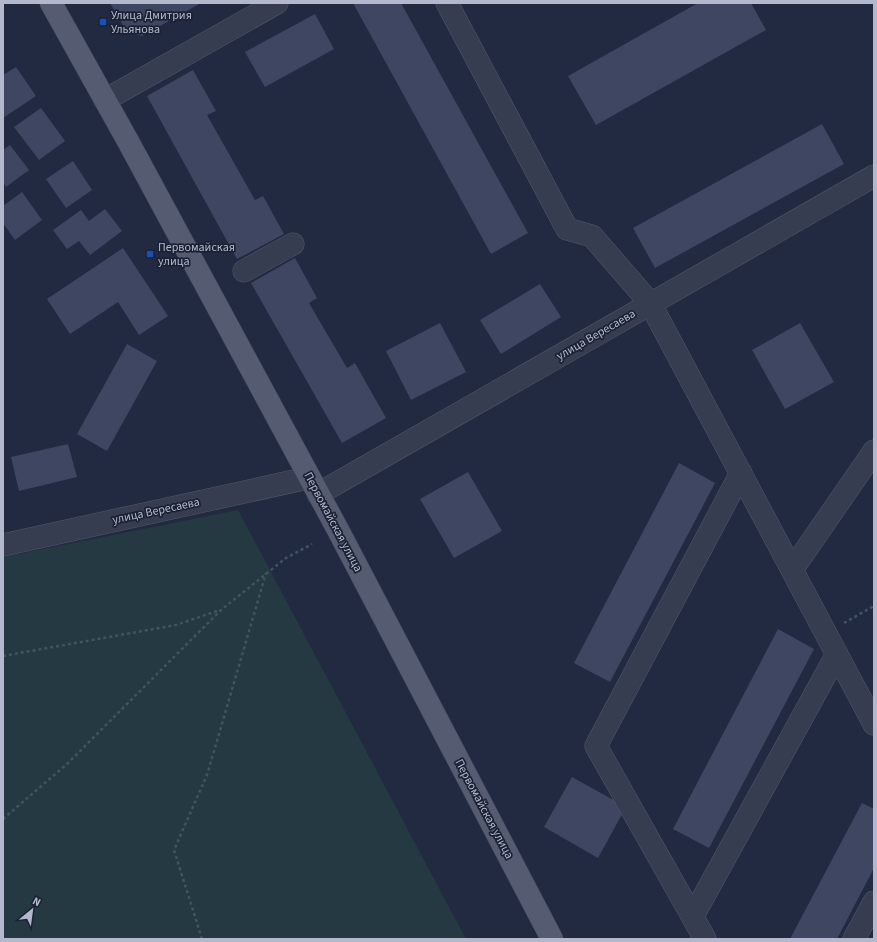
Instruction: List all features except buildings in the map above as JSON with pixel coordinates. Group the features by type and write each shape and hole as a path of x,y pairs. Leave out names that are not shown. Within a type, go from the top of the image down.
{"main road":[{"name":"Первомайская улица","path":"51,3 105,100 313,486 552,939"}],"street":[{"path":"447,3 567,229 592,236 650,303 874,724"},
{"path":"105,100 265,6"},
{"name":"улица Вересаева","path":"3,545 313,486 650,303 874,176"},
{"path":"244,271 293,244"},
{"path":"792,570 874,451"},
{"path":"705,939 596,746 741,473"},
{"path":"693,916 837,654"},
{"path":"854,939 874,902"}],"path":[{"path":"3,819 67,764 221,610 286,558 312,544"},
{"path":"202,939 174,850 206,775 266,573"},
{"path":"825,633 874,606"},
{"path":"3,656 176,625 221,610"}],"shaded area":[{"path":"238,510 466,939 3,939 3,557"}],"place":[{"name":"Улица Дмитрия Ульянова","path":"103,22"},
{"name":"Первомайская улица","path":"150,254"}]}
